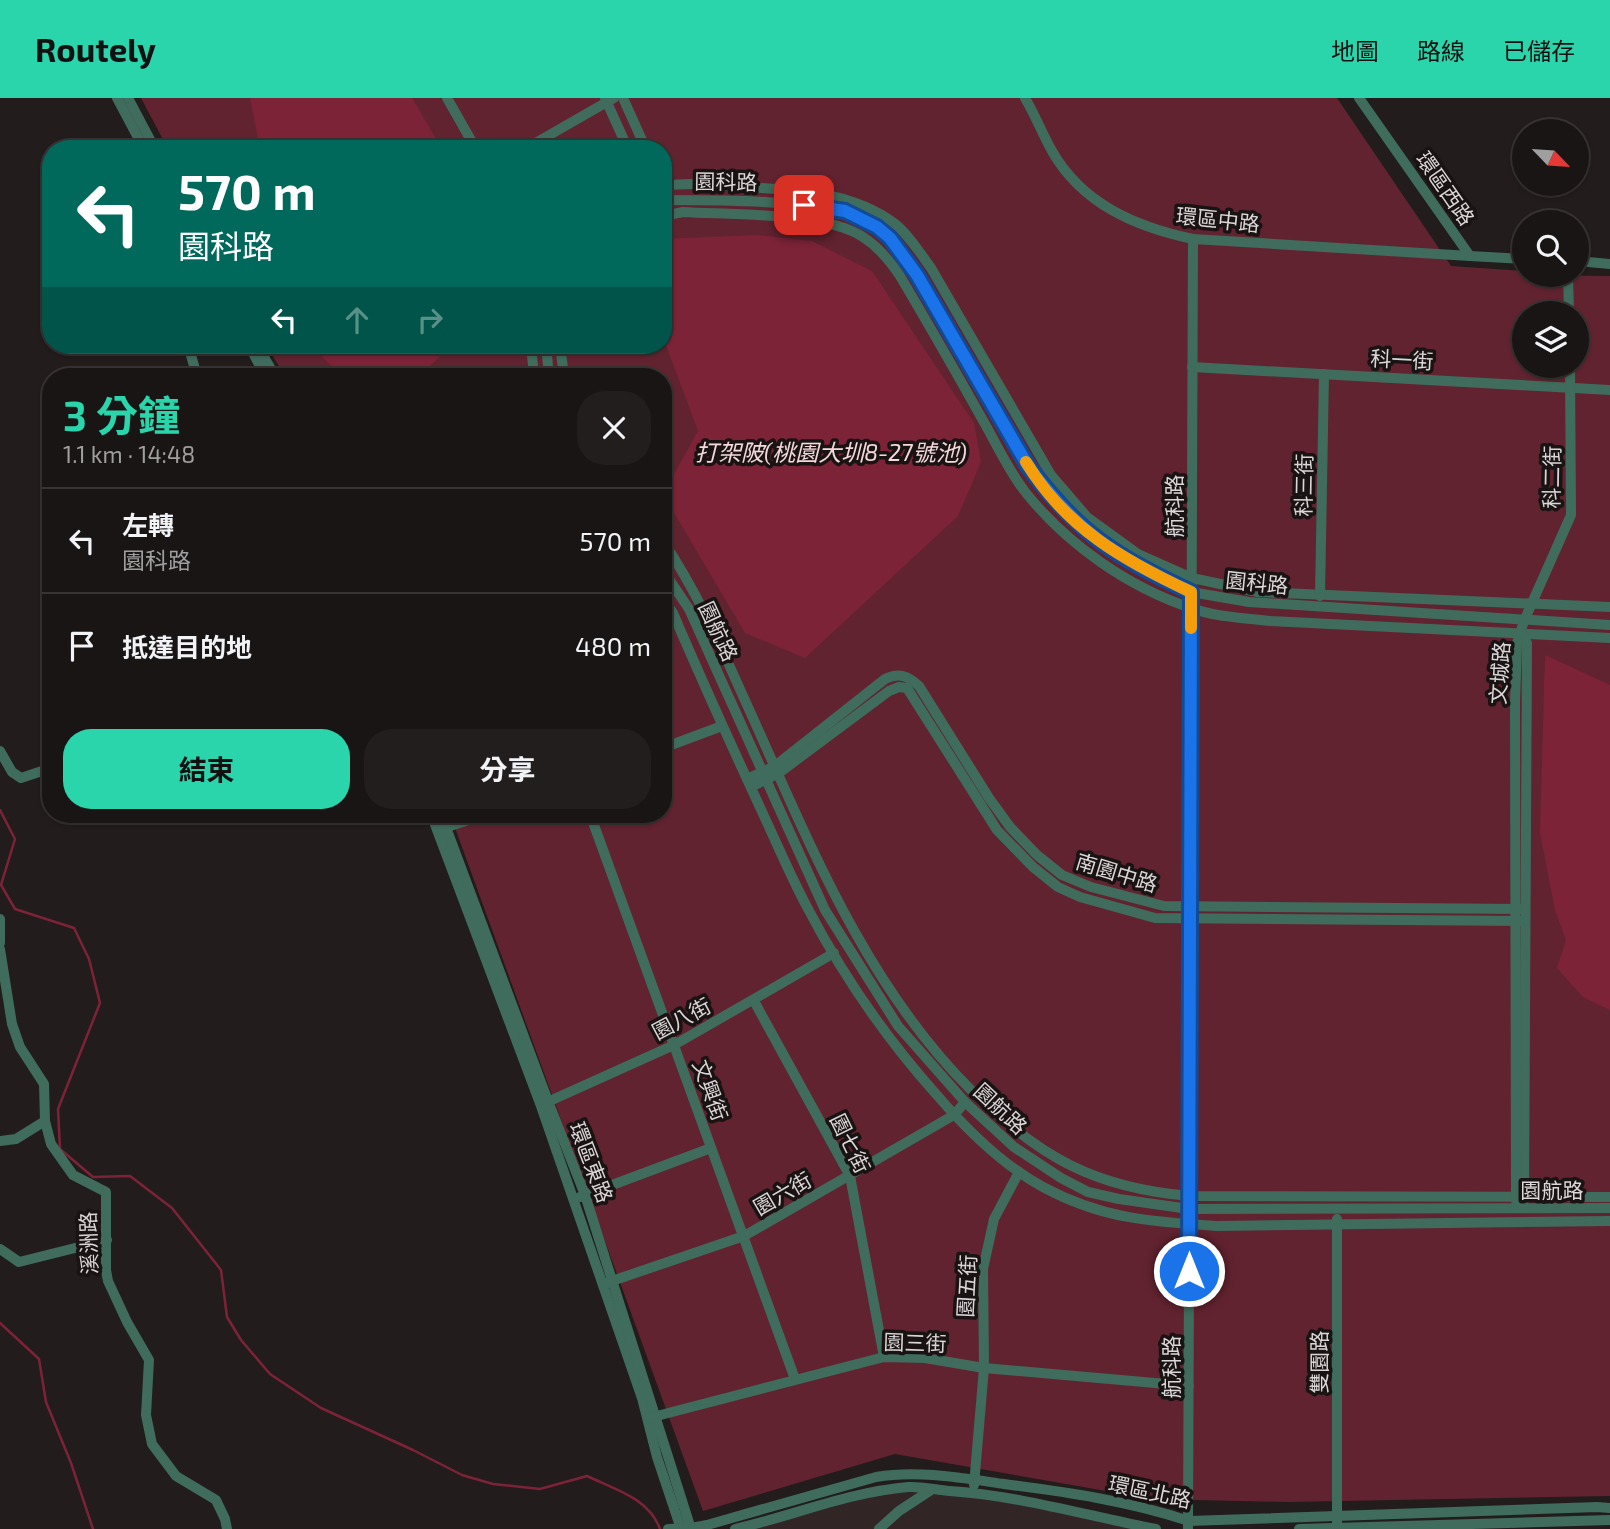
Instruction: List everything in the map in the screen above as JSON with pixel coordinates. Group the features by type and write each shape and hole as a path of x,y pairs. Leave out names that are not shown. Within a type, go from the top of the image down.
{"street":[{"path":"117,98 139,140"},
{"path":"128,98 150,140"},
{"path":"447,98 471,140"},
{"path":"623,98 642,140"},
{"name":"環區中路","path":"1025,98 1052,152 1086,193 1128,220 1167,234 1193,239 1470,256"},
{"name":"環區西路","path":"1359,98 1470,256 1512,258"},
{"path":"540,140 609,99 625,140"},
{"path":"672,185 697,184 783,189 831,195 862,205 894,223 931,268 1051,475 1087,517 1138,554 1192,578 1258,592 1610,607"},
{"name":"園科路","path":"672,200 740,199 825,206 845,211 877,227 905,256 1028,466 1065,512 1112,551 1135,566 1191,592 1249,603 1610,625"},
{"path":"672,214 683,212 821,221 861,235 888,259 900,276 1026,493 1061,530 1108,567 1126,579 1191,609 1270,621 1610,638"},
{"name":"航科路","path":"1189,1525 1193,239"},
{"path":"1589,262 1610,264"},
{"name":"科一街","path":"1192,367 1610,390"},
{"name":"科三街","path":"1320,596 1324,374"},
{"name":"科二街","path":"1521,633 1530,603 1571,516 1571,378"},
{"path":"672,556 700,601 836,898 871,959 949,1067 1008,1125 1046,1153 1067,1165 1125,1187 1189,1196 1610,1197"},
{"name":"園航路","path":"672,584 689,610 825,910 858,965 898,1026 965,1102 1014,1147 1088,1192 1189,1209 1610,1209"},
{"path":"672,611 722,726 807,906 875,1020 954,1115 1019,1172 1064,1197 1116,1216 1162,1224 1610,1221"},
{"name":"文城路","path":"1520,1222 1519,921 1527,643 1521,633"},
{"name":"南園中路","path":"777,769 885,680 893,675 902,675 919,686 1010,827 1062,875 1091,887 1164,906 1520,909"},
{"name":"南園中路","path":"749,783 777,769 889,691 899,687 907,688 997,830 1032,867 1058,887 1103,905 1155,918 1519,921"},
{"path":"672,745 722,726"},
{"path":"0,751 12,772 21,778 42,771"},
{"name":"環區東路","path":"438,823 544,1104 585,1195 686,1528"},
{"name":"環區東路","path":"442,823 442,829"},
{"path":"442,829 460,823"},
{"name":"文興街","path":"593,823 795,1379"},
{"path":"0,919 0,943"},
{"name":"溪洲路","path":"0,949 12,1024 20,1048 44,1084 46,1121 51,1144 73,1175 106,1192 105,1255 108,1281 149,1360 146,1415 152,1444 176,1476 216,1500 227,1529"},
{"name":"園八街","path":"544,1104 674,1045 834,953"},
{"name":"園七街","path":"754,1000 850,1176 884,1357"},
{"name":"園六街","path":"601,1285 744,1236 954,1115 965,1102"},
{"name":"環區東路","path":"544,1104 572,1200 601,1285 651,1417"},
{"path":"0,1140 16,1139 46,1121"},
{"path":"572,1200 711,1148"},
{"name":"園五街","path":"975,1493 984,1368 983,1269 994,1219 1019,1172"},
{"name":"雙園路","path":"1337,1197 1337,1527"},
{"path":"0,1249 19,1262 107,1240"},
{"name":"園三街","path":"651,1417 884,1357 925,1358 984,1368 1189,1386"},
{"name":"環區北路","path":"668,1529 686,1528 901,1473 974,1479 1079,1495 1127,1505 1189,1525 1336,1515 1610,1508"},
{"name":"環區北路","path":"735,1529 883,1490 911,1487 975,1493 1045,1504 1156,1529"},
{"path":"878,1529 932,1489"},
{"path":"1299,1529 1577,1524 1610,1520"}],"shaded area":[{"path":"141,98 1337,98 1451,266 1512,270 1512,287 1589,287 1589,276 1610,276 1610,1496 1289,1502 1152,1499 895,1454 703,1511 453,823 672,823 672,368 280,368 272,354 672,354 672,140 163,140"},
{"path":"922,1491 876,1529 752,1529 881,1494"},
{"path":"932,1492 1047,1508 1137,1529 880,1529"}],"water":[{"path":"250,98 412,98 437,140 258,140"},
{"name":"打架陂(桃園大圳8-27號池)","path":"757,235 812,241 872,271 974,423 981,462 958,516 805,658 745,633 672,509 672,478 698,431 669,354 672,354 672,239"},
{"path":"319,354 442,354 428,368 334,368"},
{"path":"1545,655 1610,685 1610,1010 1583,997 1557,968 1566,940 1555,910 1540,833"}],"waterway":[{"path":"0,810 15,839 1,885 15,909 74,928 89,959 100,1003 58,1109 60,1149 93,1177 130,1176 172,1208 221,1270 227,1317 241,1340 270,1374 321,1408 462,1475 493,1484 540,1489 587,1476 639,1502 648,1509 660,1529"},
{"path":"0,1323 39,1359 46,1402 71,1463 93,1529"}],"slow traffic":[{"path":"1026,462 1048,493 1089,534 1135,566 1191,592 1191,628"}],"route":[{"path":"804,205 845,211 877,227 890,238 917,275 1028,466 1048,493 1089,534 1112,551 1135,566 1191,592 1189,1271"}]}
